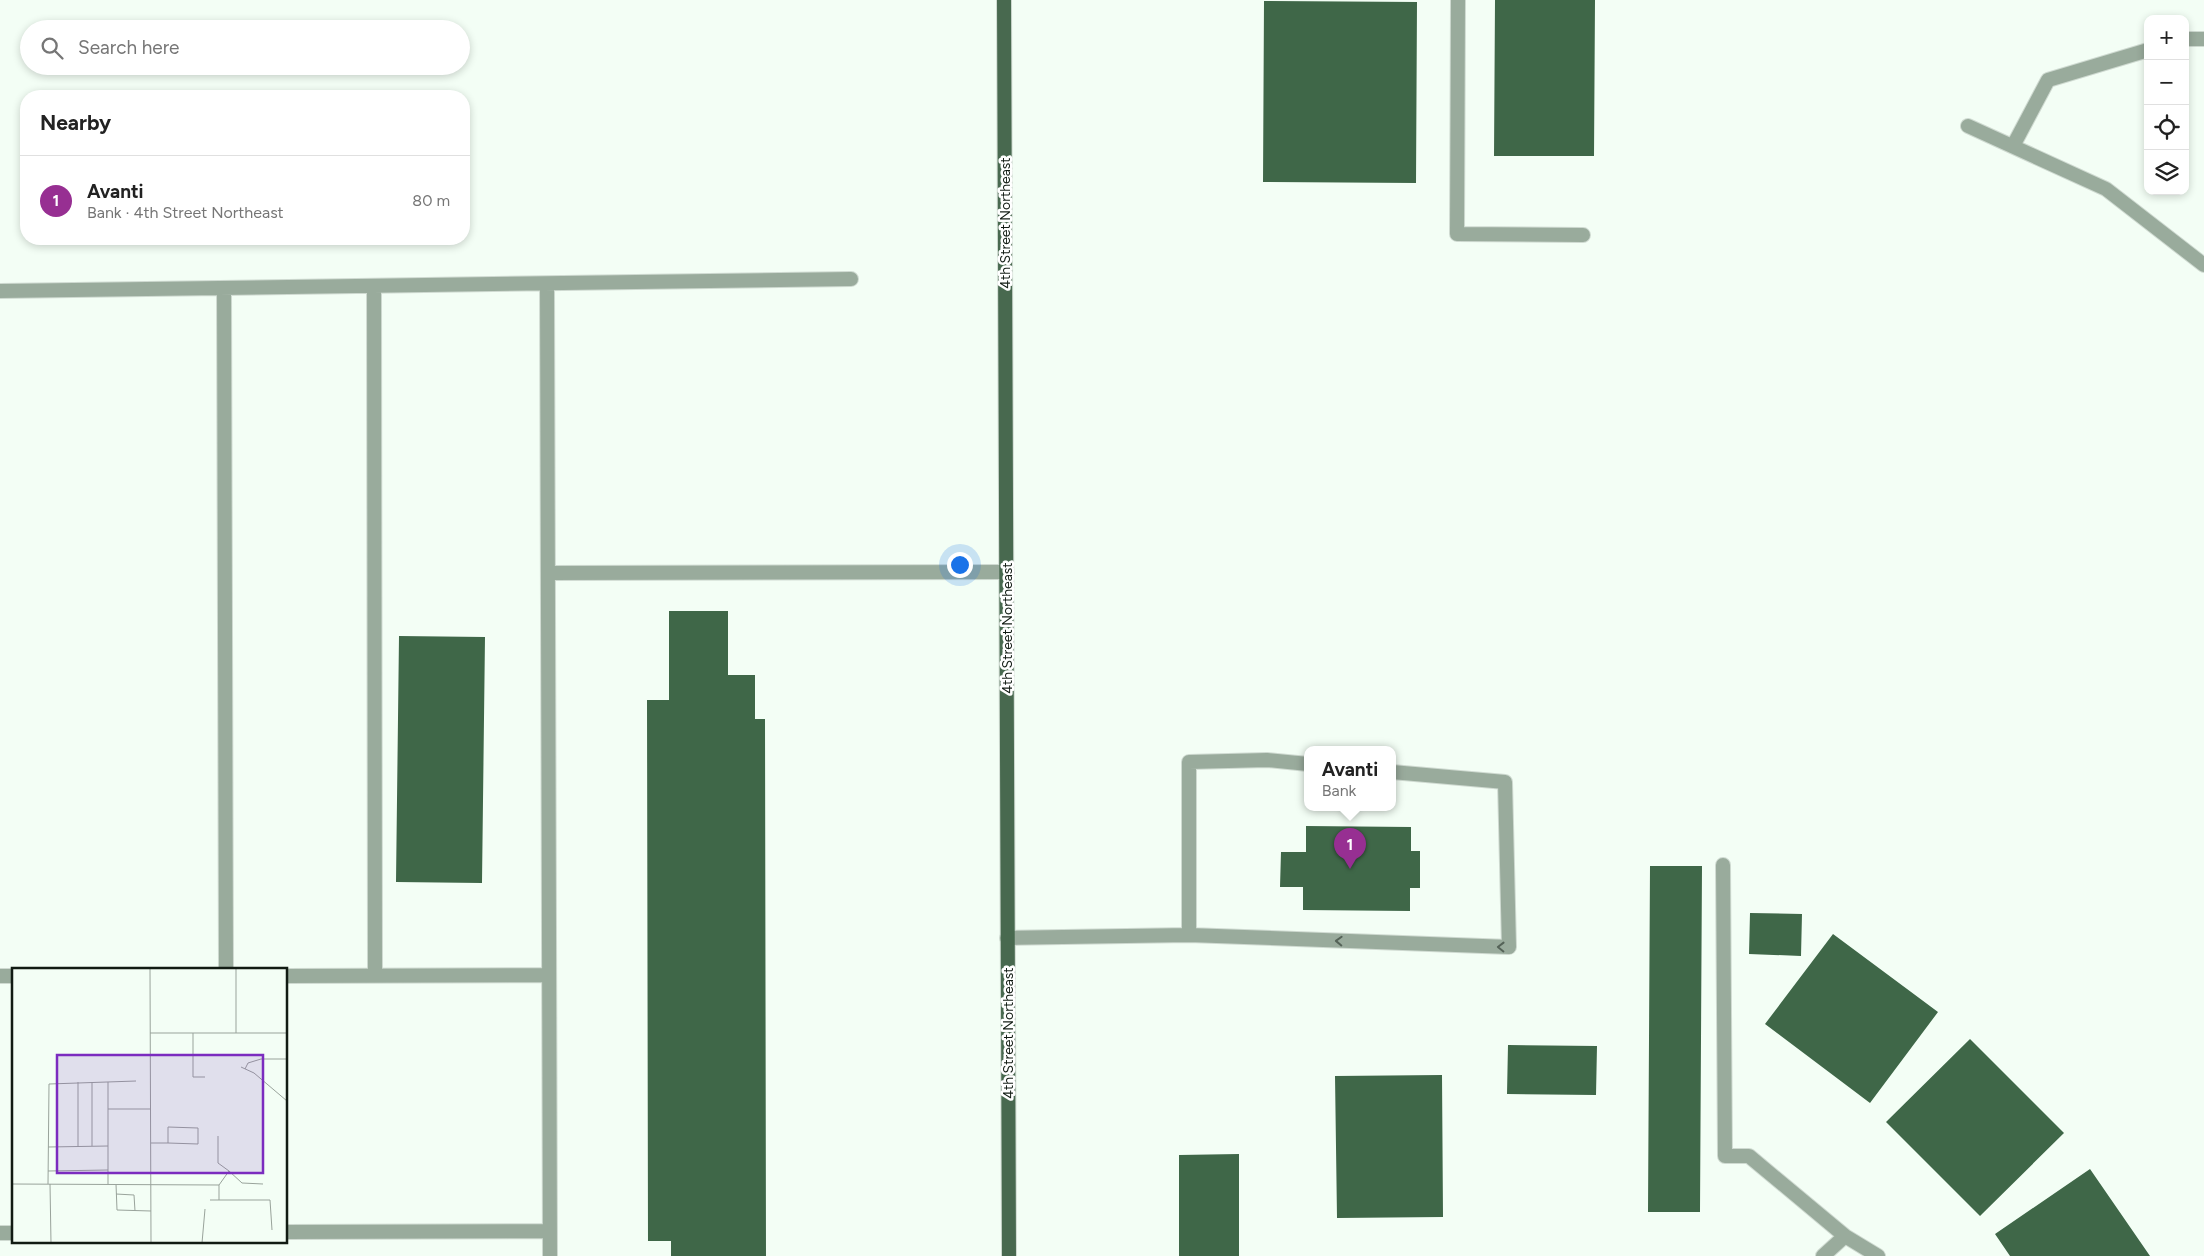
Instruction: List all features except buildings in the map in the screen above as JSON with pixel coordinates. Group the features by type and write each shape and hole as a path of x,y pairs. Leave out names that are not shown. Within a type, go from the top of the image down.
{"main road":[{"name":"4th Street Northeast","path":"1004,0 1009,1256"}],"lane":[{"path":"1458,0 1457,234 1583,235"},
{"path":"2189,39 2204,39"},
{"path":"2013,146 2048,80 2144,51"},
{"path":"1968,126 2106,189 2204,265"},
{"path":"0,290 851,279"},
{"path":"547,284 550,1256"},
{"path":"374,286 375,975"},
{"path":"224,288 226,968"},
{"path":"548,573 1007,572"},
{"path":"1189,935 1189,762 1267,760 1304,764"},
{"path":"1007,938 1189,935 1509,947 1505,782 1396,772"},
{"path":"1722,865 1725,1156 1749,1156 1845,1236 1878,1256"},
{"path":"288,976 549,975"},
{"path":"288,1232 550,1231"},
{"path":"1823,1256 1845,1236"}],"place":[{"name":"Avanti","path":"1350,869"}]}
